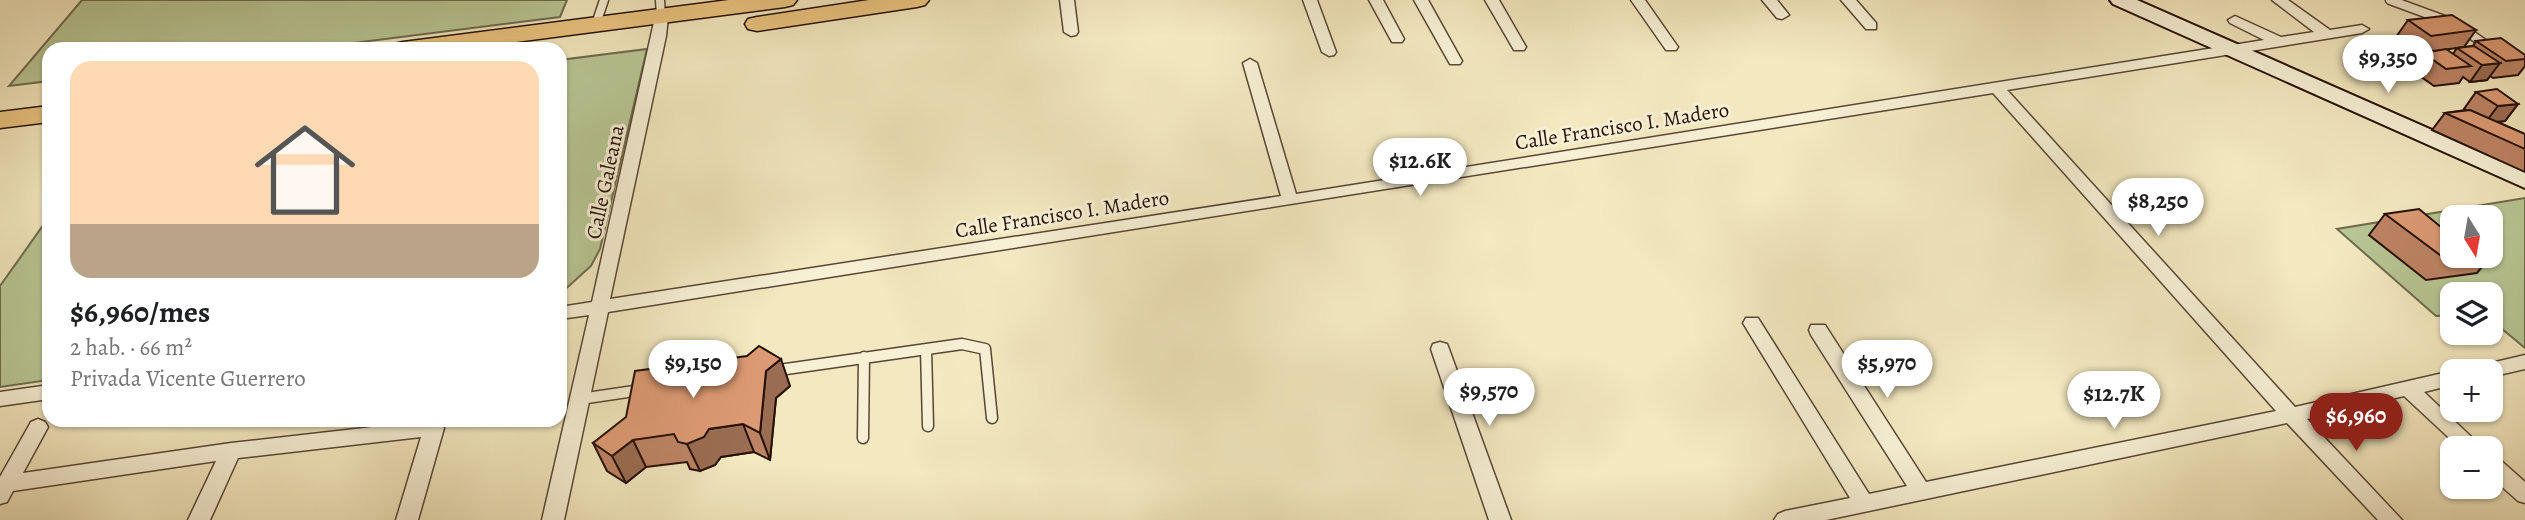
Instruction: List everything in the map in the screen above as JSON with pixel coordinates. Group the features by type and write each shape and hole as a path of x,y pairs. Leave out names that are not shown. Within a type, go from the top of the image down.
{"main road":[{"path":"567,45 660,17 722,4 785,0"},
{"path":"457,42 660,17 916,0"},
{"path":"0,100 42,95"},
{"path":"0,120 42,115"}],"street":[{"path":"1067,0 1071,32"},
{"path":"1310,0 1328,52"},
{"path":"1376,0 1397,40"},
{"path":"1421,0 1455,61"},
{"path":"1492,0 1519,47"},
{"path":"1637,0 1671,47"},
{"path":"1769,0 1782,15"},
{"path":"1848,0 1871,26"},
{"path":"2120,0 2525,180"},
{"path":"2280,0 2326,34"},
{"name":"Calle Galeana","path":"553,520 601,305 660,17"},
{"path":"2235,20 2277,41"},
{"name":"Calle Francisco I. Madero","path":"567,312 1290,200 2362,29"},
{"path":"1250,63 1290,200"},
{"path":"1997,88 2291,415 2391,520"},
{"path":"1752,323 1864,503"},
{"path":"1818,330 1921,492"},
{"path":"1440,349 1500,520"},
{"path":"2503,367 2525,362"},
{"path":"1785,520 2291,415 2440,381"},
{"path":"2408,388 2460,436"},
{"path":"0,399 42,393"},
{"path":"3,490 38,427"},
{"path":"3,490 230,451 412,427"},
{"path":"407,520 434,427"},
{"path":"200,520 230,451"},
{"path":"2503,475 2525,495"}],"lane":[{"path":"596,24 604,0"},
{"path":"2390,0 2444,19 2492,49"},
{"path":"754,373 962,344 981,346 985,349 992,418"},
{"path":"926,349 928,426"},
{"path":"863,438 864,357"},
{"path":"580,399 658,387"}],"green space":[{"path":"82,0 567,0 560,17 362,42 46,42"},
{"path":"42,47 42,82 9,86"},
{"path":"647,49 600,249 591,266 567,288 567,59"},
{"path":"2525,198 2525,348 2503,330 2503,282 2440,282 2440,316 2436,316 2337,229 2440,212 2440,268 2503,268 2503,205 2483,205"},
{"path":"42,227 42,381 0,387 0,286"}],"building":[{"path":"2452,15 2476,30 2431,36 2408,20"},
{"path":"2501,38 2525,55 2525,59 2506,61 2476,41"},
{"path":"2474,46 2500,63 2482,65 2457,48"},
{"path":"2424,49 2446,49 2471,66 2446,69 2422,52 2427,52"},
{"path":"2497,89 2518,104 2498,106 2476,92"},
{"path":"2470,110 2525,134 2525,149 2445,113"},
{"path":"2419,209 2440,226 2440,255 2385,214"},
{"path":"759,346 781,359 766,371 760,433 743,424 709,429 704,437 687,444 678,442 674,434 633,440 612,456 593,443 626,417 635,371 747,356"}]}
